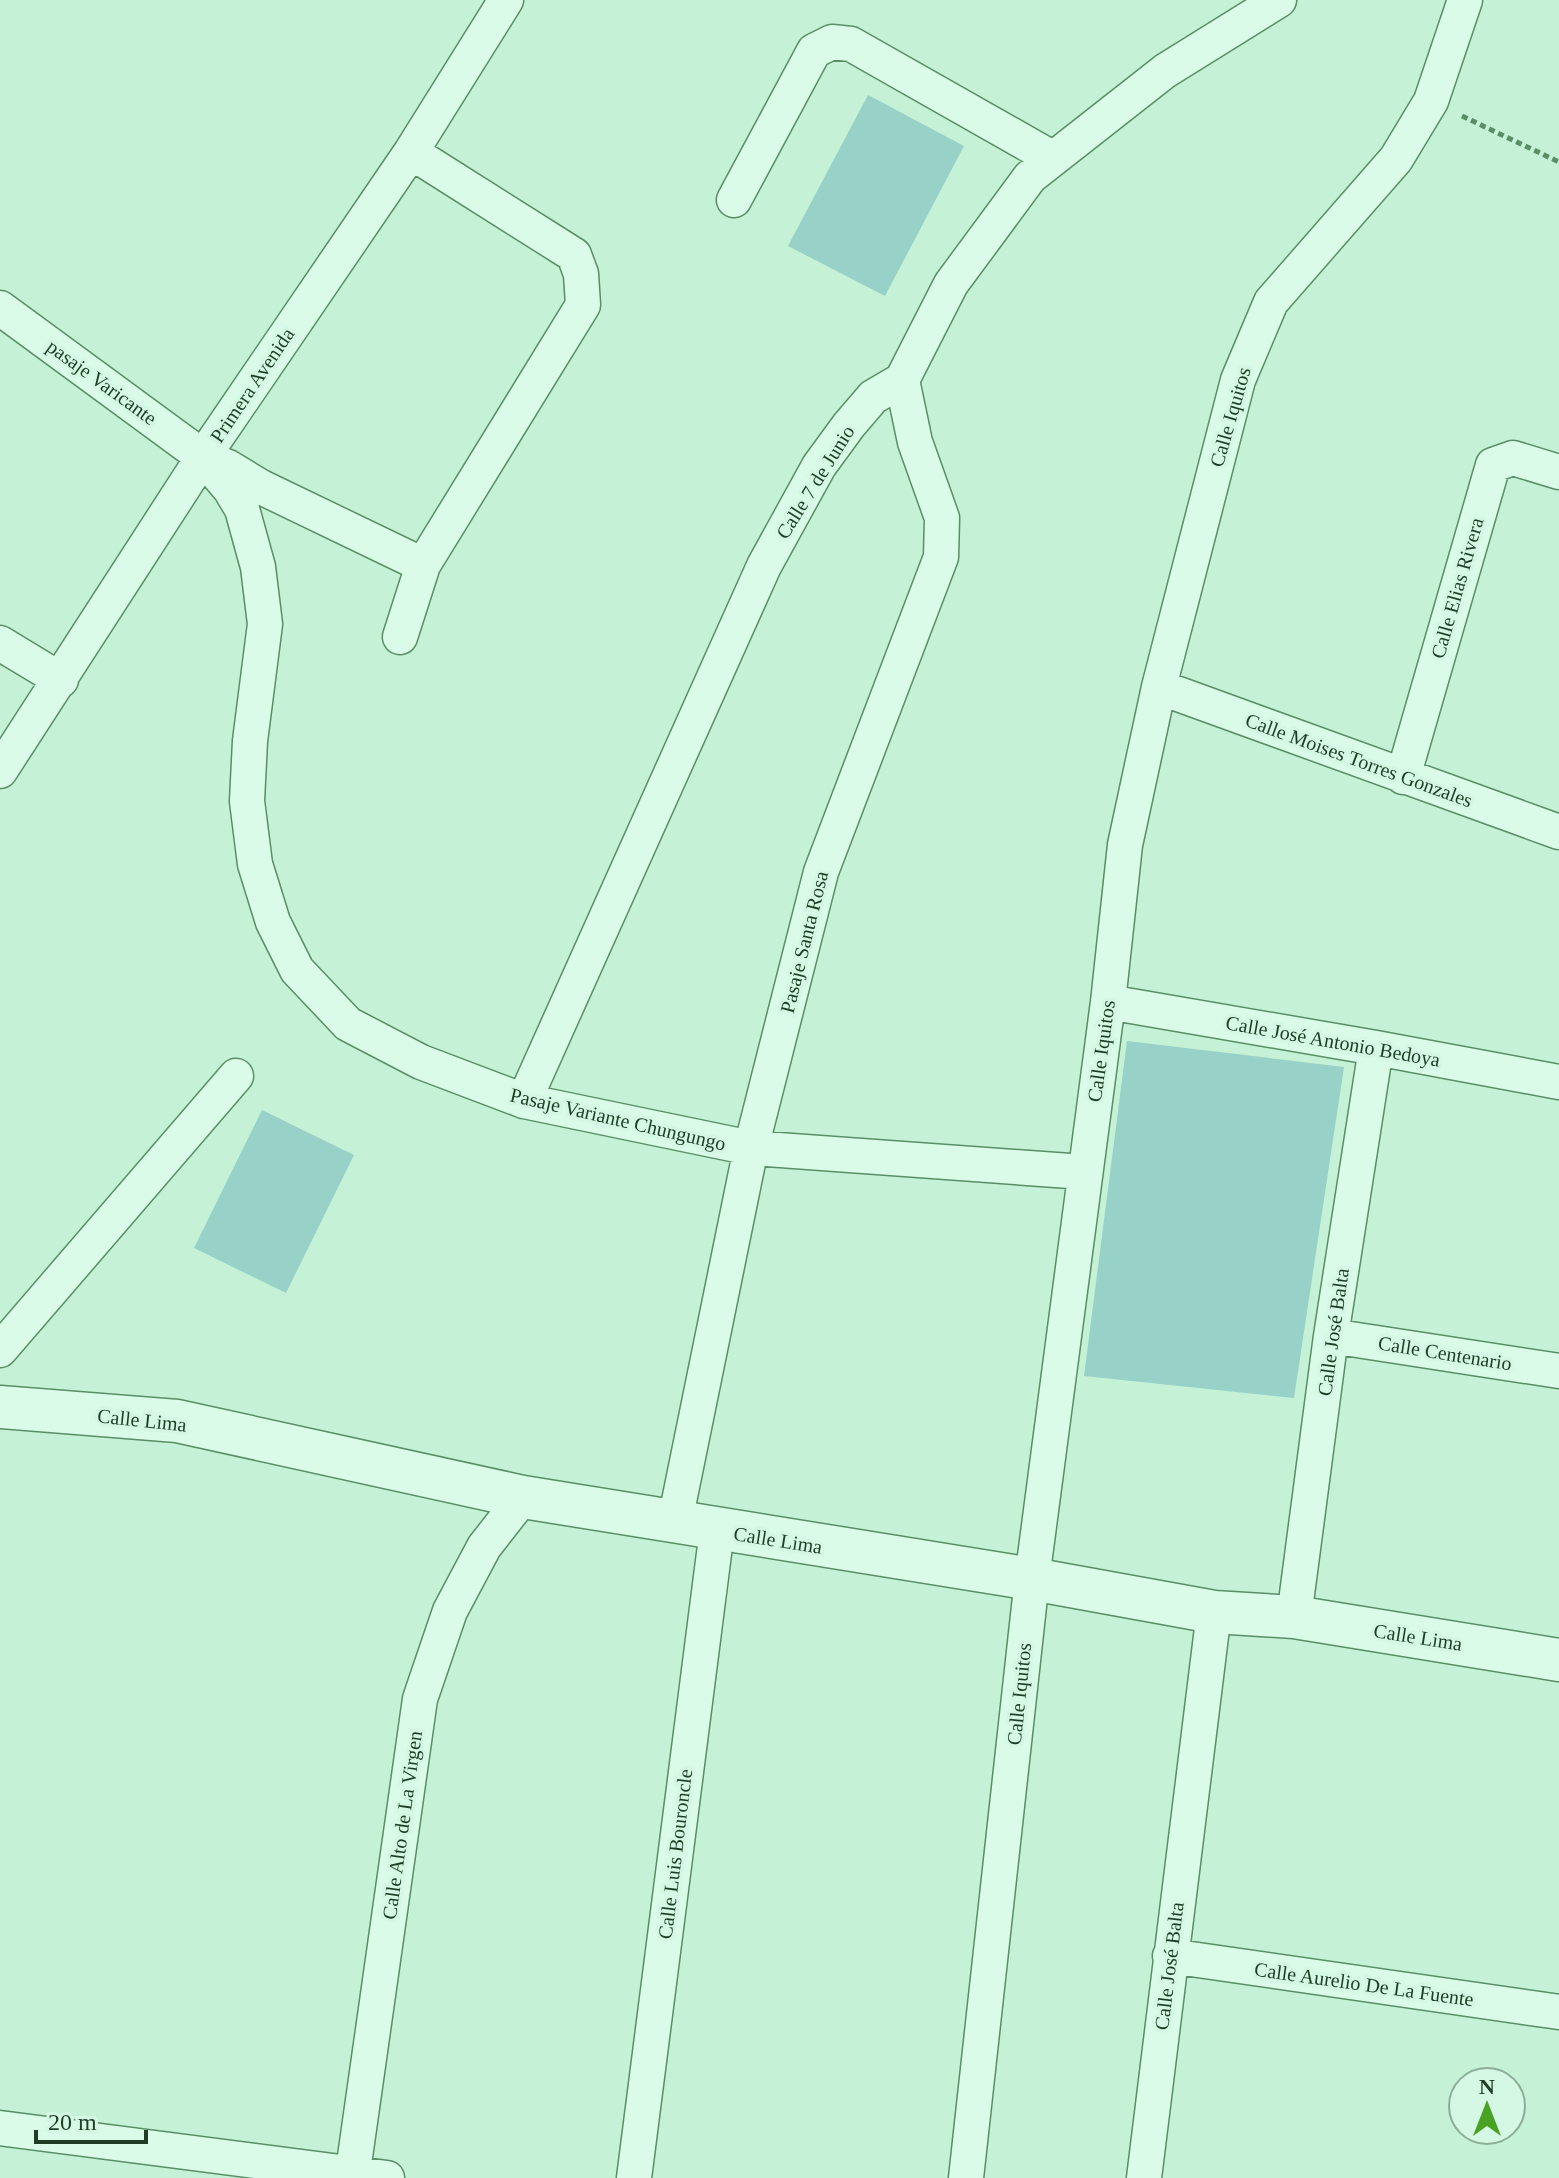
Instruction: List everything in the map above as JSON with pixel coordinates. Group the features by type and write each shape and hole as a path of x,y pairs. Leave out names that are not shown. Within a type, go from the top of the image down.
{"street":[{"name":"Primera Avenida","path":"0,771 203,457 411,152 506,0"},
{"name":"Calle 7 de Junio","path":"524,1101 764,566 819,466 873,397 902,380 951,284 1030,177 1165,71 1279,0"},
{"name":"Calle Iquitos","path":"966,2178 1032,1579 1108,1002 1125,845 1159,687 1238,380 1271,302 1396,159 1431,101 1465,0"},
{"path":"734,200 814,51 832,42 851,44 1052,158"},
{"path":"400,637 423,565 583,305 581,274 574,255 411,152"},
{"name":"pasaje Varicante","path":"0,308 203,457"},
{"name":"Pasaje Santa Rosa","path":"675,1521 751,1148 821,872 941,557 942,518 915,442 902,380"},
{"path":"203,457 423,565"},
{"name":"Pasaje Variante Chungungo","path":"203,457 230,489 242,509 258,567 265,624 250,741 247,801 255,864 273,922 297,970 348,1024 421,1062 524,1101 751,1148 1084,1172"},
{"name":"Calle Elias Rivera","path":"1403,777 1493,465 1513,458 1559,472"},
{"path":"0,643 61,680"},
{"name":"Calle Moises Torres Gonzales","path":"1159,687 1559,832"},
{"name":"Calle José Antonio Bedoya","path":"1108,1002 1559,1082"},
{"name":"Calle José Balta","path":"1294,1617 1331,1336 1376,1048"},
{"path":"0,1350 236,1076"},
{"name":"Calle Centenario","path":"1331,1336 1559,1371"},
{"name":"Calle Lima","path":"0,1407 177,1421 523,1497 1032,1579 1214,1612 1294,1617 1559,1660"},
{"name":"Calle Alto de La Virgen","path":"352,2176 420,1699 450,1611 484,1547 523,1497"},
{"name":"Calle Luis Bouroncle","path":"634,2178 717,1530"},
{"name":"Calle José Balta","path":"1144,2178 1214,1612"},
{"name":"Calle Aurelio De La Fuente","path":"1170,1956 1559,2012"},
{"path":"0,2128 352,2176 387,2178"}],"path":[{"path":"1431,101 1559,162"}],"shaded area":[{"path":"868,95 964,146 885,296 788,246"},
{"path":"1127,1041 1344,1067 1294,1398 1084,1376"},
{"path":"262,1110 354,1155 286,1293 194,1248"}]}
